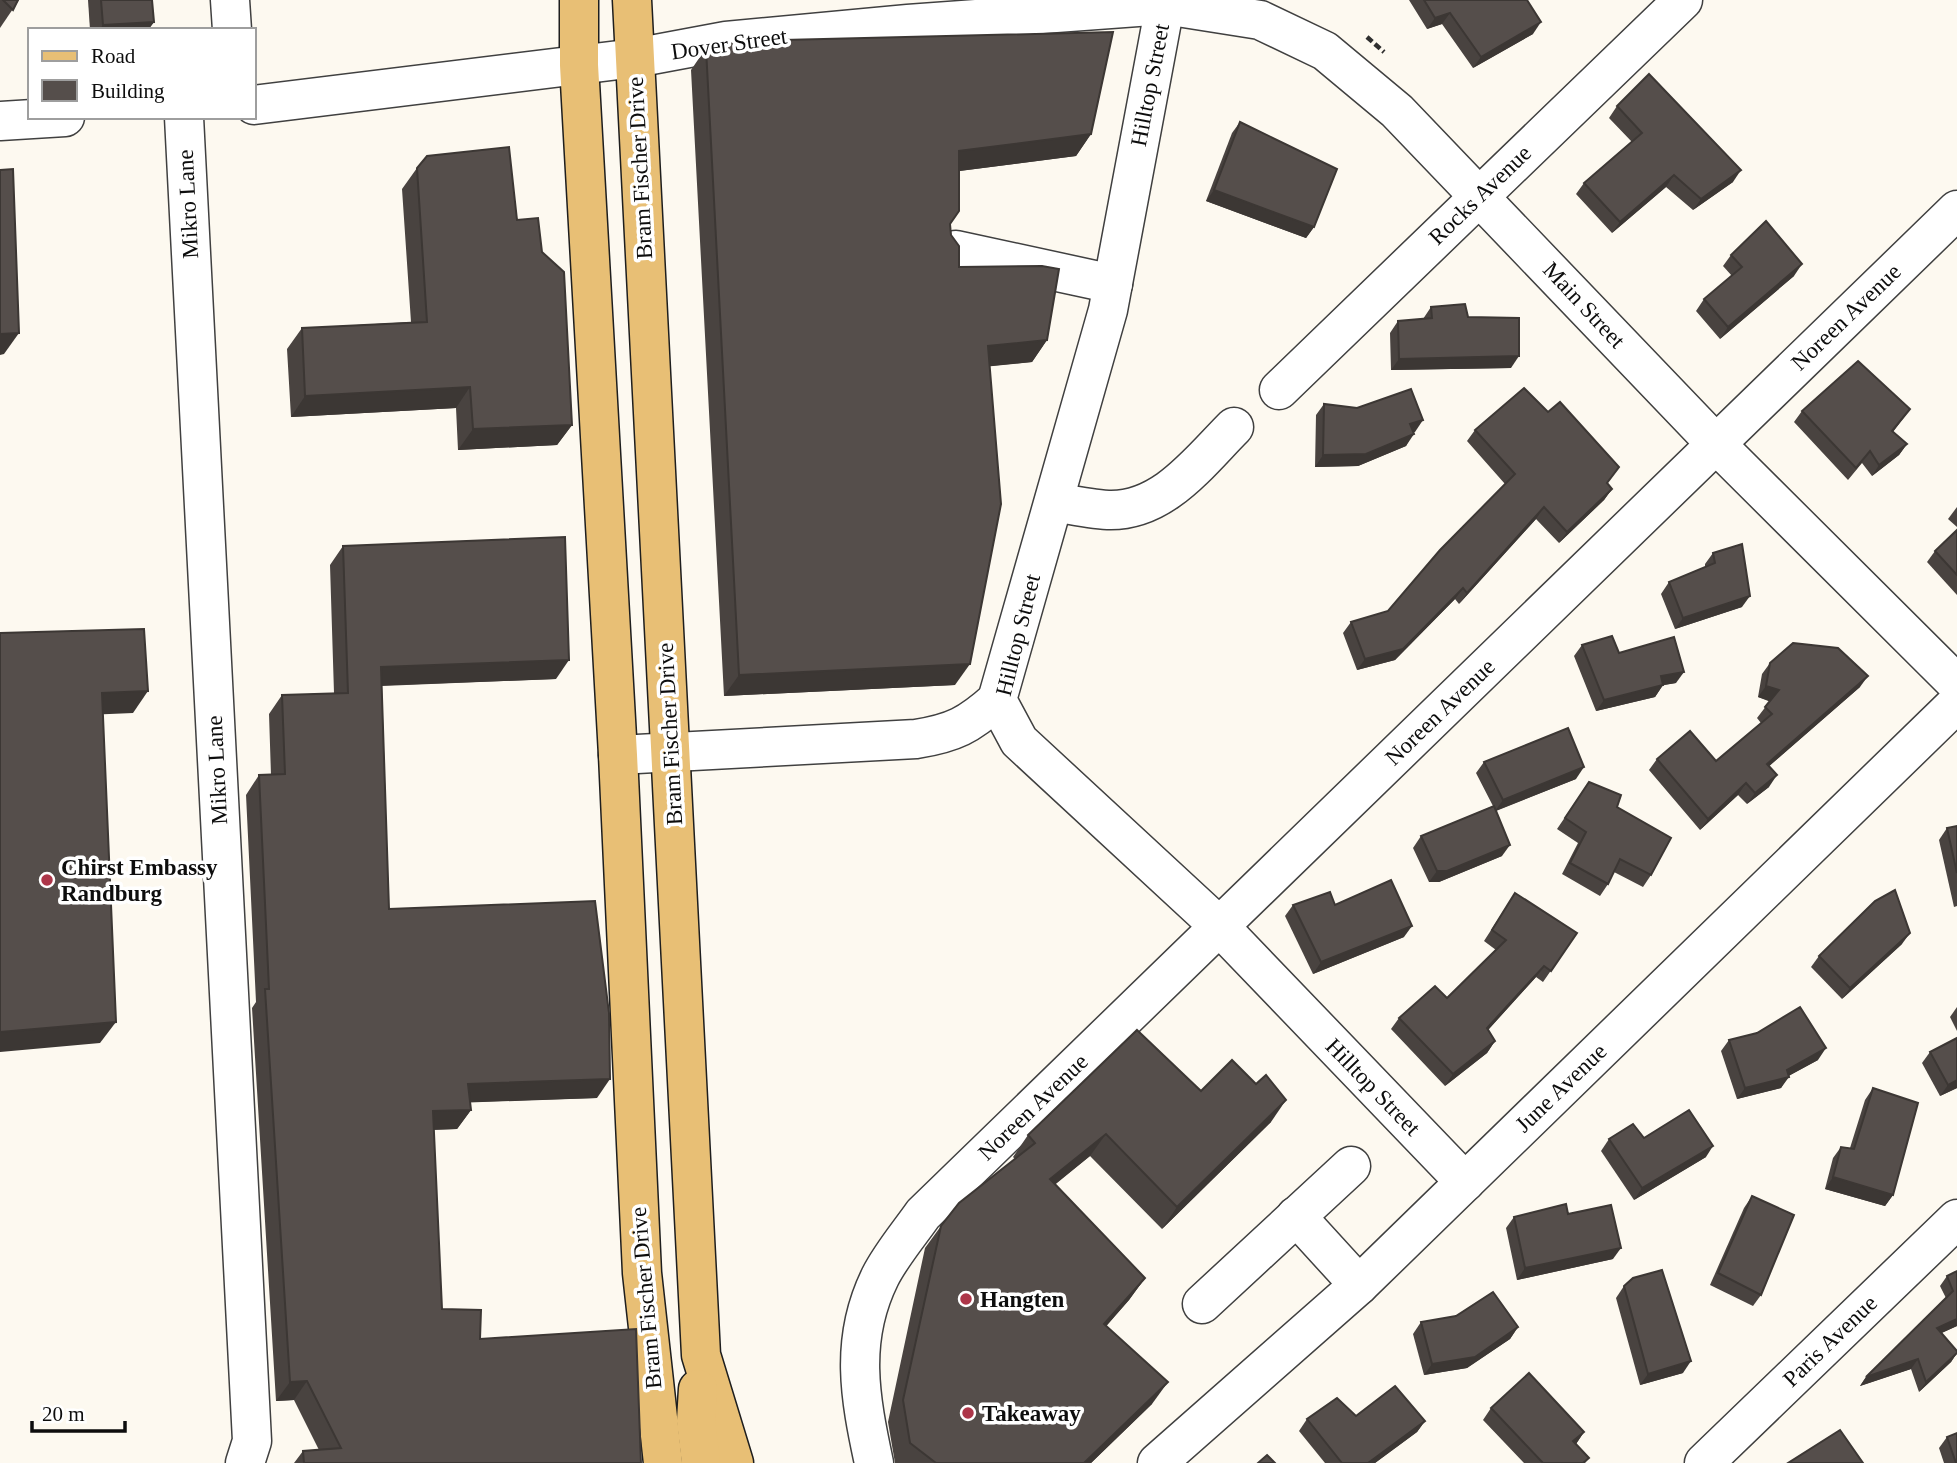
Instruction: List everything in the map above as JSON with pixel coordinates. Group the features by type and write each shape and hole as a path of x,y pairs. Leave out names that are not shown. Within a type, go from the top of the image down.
{"main road":[{"name":"Bram Fischer Drive","path":"579,0 579,65 618,755 642,1273 663,1463"},
{"name":"Bram Fischer Drive","path":"632,0 701,1355 734,1463"},
{"path":"701,1355 696,1422 701,1463"}],"street":[{"path":"230,0 232,28"},
{"name":"Rocks Avenue","path":"1279,390 1683,0"},
{"name":"Dover Street","path":"256,105 635,58 726,41 1169,3"},
{"name":"Main Street","path":"1169,3 1260,20 1325,51 1398,111 1716,444 1957,684"},
{"name":"Hilltop Street","path":"1169,3 1113,284 997,700 1018,741 1219,926 1465,1182"},
{"path":"0,121 32,119"},
{"name":"Mikro Lane","path":"184,119 252,1441 245,1463"},
{"name":"Noreen Avenue","path":"874,1463 859,1393 861,1336 880,1277 923,1214 1957,209"},
{"path":"956,250 1113,284"},
{"path":"1054,502 1109,510 1140,506 1175,485 1234,427"},
{"path":"618,755 916,739 951,733 974,720 997,700"},
{"name":"June Avenue","path":"1157,1463 1359,1285 1957,703"},
{"path":"1202,1304 1351,1166"},
{"path":"1296,1216 1359,1285"},
{"name":"Paris Avenue","path":"1704,1463 1957,1219"}],"building":[{"path":"3,0 18,0 13,10"},
{"path":"101,0 152,0 154,22 103,25"},
{"path":"1424,0 1527,0 1541,22 1481,57 1450,13 1435,18"},
{"path":"1113,32 1091,134 959,151 959,211 950,224 951,235 959,246 959,267 1042,266 1059,269 1047,340 988,346 1001,504 970,664 739,675 706,48 746,41"},
{"path":"1649,74 1741,170 1701,199 1674,175 1620,222 1584,183 1642,133 1617,106"},
{"path":"1240,122 1337,169 1314,227 1214,190"},
{"path":"509,147 517,220 538,218 542,252 564,272 572,425 473,429 470,387 305,396 302,328 427,322 417,168 427,156"},
{"path":"13,169 19,333 0,334 0,170"},
{"path":"1766,221 1802,264 1728,327 1704,299 1742,267 1731,255"},
{"path":"1465,304 1468,317 1519,318 1519,356 1399,359 1398,321 1432,318 1431,307"},
{"path":"1858,361 1910,409 1892,431 1907,444 1879,465 1870,451 1856,468 1802,411"},
{"path":"1524,388 1548,412 1560,402 1619,467 1607,483 1612,489 1567,532 1544,507 1467,593 1463,588 1403,649 1365,659 1351,622 1388,611 1440,550 1515,474 1475,430"},
{"path":"1411,389 1423,420 1410,424 1414,434 1366,454 1323,455 1324,404 1357,408"},
{"path":"1957,530 1957,575 1935,551"},
{"path":"565,537 569,660 381,667 389,909 595,901 609,1013 610,1079 468,1084 471,1110 433,1111 442,1309 481,1310 480,1339 636,1329 641,1463 304,1463 303,1451 341,1448 307,1381 290,1382 265,989 269,989 259,775 285,774 282,695 348,693 343,546"},
{"path":"1742,544 1750,596 1683,618 1669,582 1715,563 1713,553"},
{"name":"Chirst Embassy Randburg","path":"144,629 148,691 102,693 116,1022 0,1032 0,633"},
{"path":"1612,636 1619,653 1674,637 1684,672 1661,676 1663,685 1604,700 1582,645"},
{"path":"1793,643 1838,648 1868,676 1767,764 1777,775 1755,793 1746,783 1708,819 1657,759 1690,731 1716,761 1772,714 1765,707 1779,690 1766,686 1770,663"},
{"path":"1568,728 1584,767 1503,800 1484,762"},
{"path":"1589,782 1621,795 1617,807 1671,838 1651,875 1620,859 1608,884 1570,863 1586,832 1565,818"},
{"path":"1494,806 1510,845 1447,871 1437,871 1421,836"},
{"path":"1957,826 1957,873 1947,828"},
{"path":"1391,880 1412,926 1321,962 1293,905 1330,892 1335,905"},
{"path":"1895,890 1910,933 1850,988 1819,956 1875,901"},
{"path":"1515,893 1577,933 1551,971 1544,966 1487,1028 1495,1041 1453,1074 1399,1018 1435,986 1447,998 1506,940 1492,930"},
{"path":"1800,1007 1826,1048 1787,1070 1789,1077 1745,1088 1729,1040 1757,1033"},
{"path":"1137,1030 1201,1091 1232,1060 1256,1084 1266,1075 1286,1100 1177,1207 1106,1134 1050,1179 1145,1278 1104,1324 1168,1382 1084,1463 936,1463 910,1443 903,1400 941,1226 959,1203 1035,1143 1028,1135"},
{"path":"1957,1038 1957,1080 1948,1085 1930,1052"},
{"path":"1873,1088 1918,1103 1893,1195 1833,1177 1841,1147 1854,1149"},
{"path":"1689,1110 1713,1146 1642,1188 1609,1139 1633,1124 1644,1138"},
{"path":"1752,1196 1794,1215 1761,1295 1718,1273"},
{"path":"1566,1204 1568,1214 1611,1205 1621,1248 1525,1268 1514,1217"},
{"path":"1662,1270 1691,1361 1648,1374 1624,1286 1633,1278"},
{"path":"1957,1271 1957,1319 1937,1328 1957,1353 1926,1382 1918,1359 1866,1377 1953,1291 1947,1276"},
{"path":"1493,1292 1518,1327 1475,1357 1432,1364 1421,1322 1456,1316"},
{"path":"1529,1373 1584,1432 1573,1441 1589,1458 1583,1463 1543,1463 1491,1408"},
{"path":"1395,1386 1425,1421 1368,1463 1342,1463 1307,1419 1337,1398 1356,1416"},
{"path":"1840,1430 1863,1463 1788,1463"},
{"path":"1957,1433 1957,1463 1956,1463 1947,1437"},
{"path":"1267,1455 1275,1463 1258,1463"}],"place":[{"name":"Chirst Embassy Randburg","path":"47,880"},
{"name":"Hangten","path":"966,1299"},
{"name":"Takeaway","path":"968,1413"}]}
